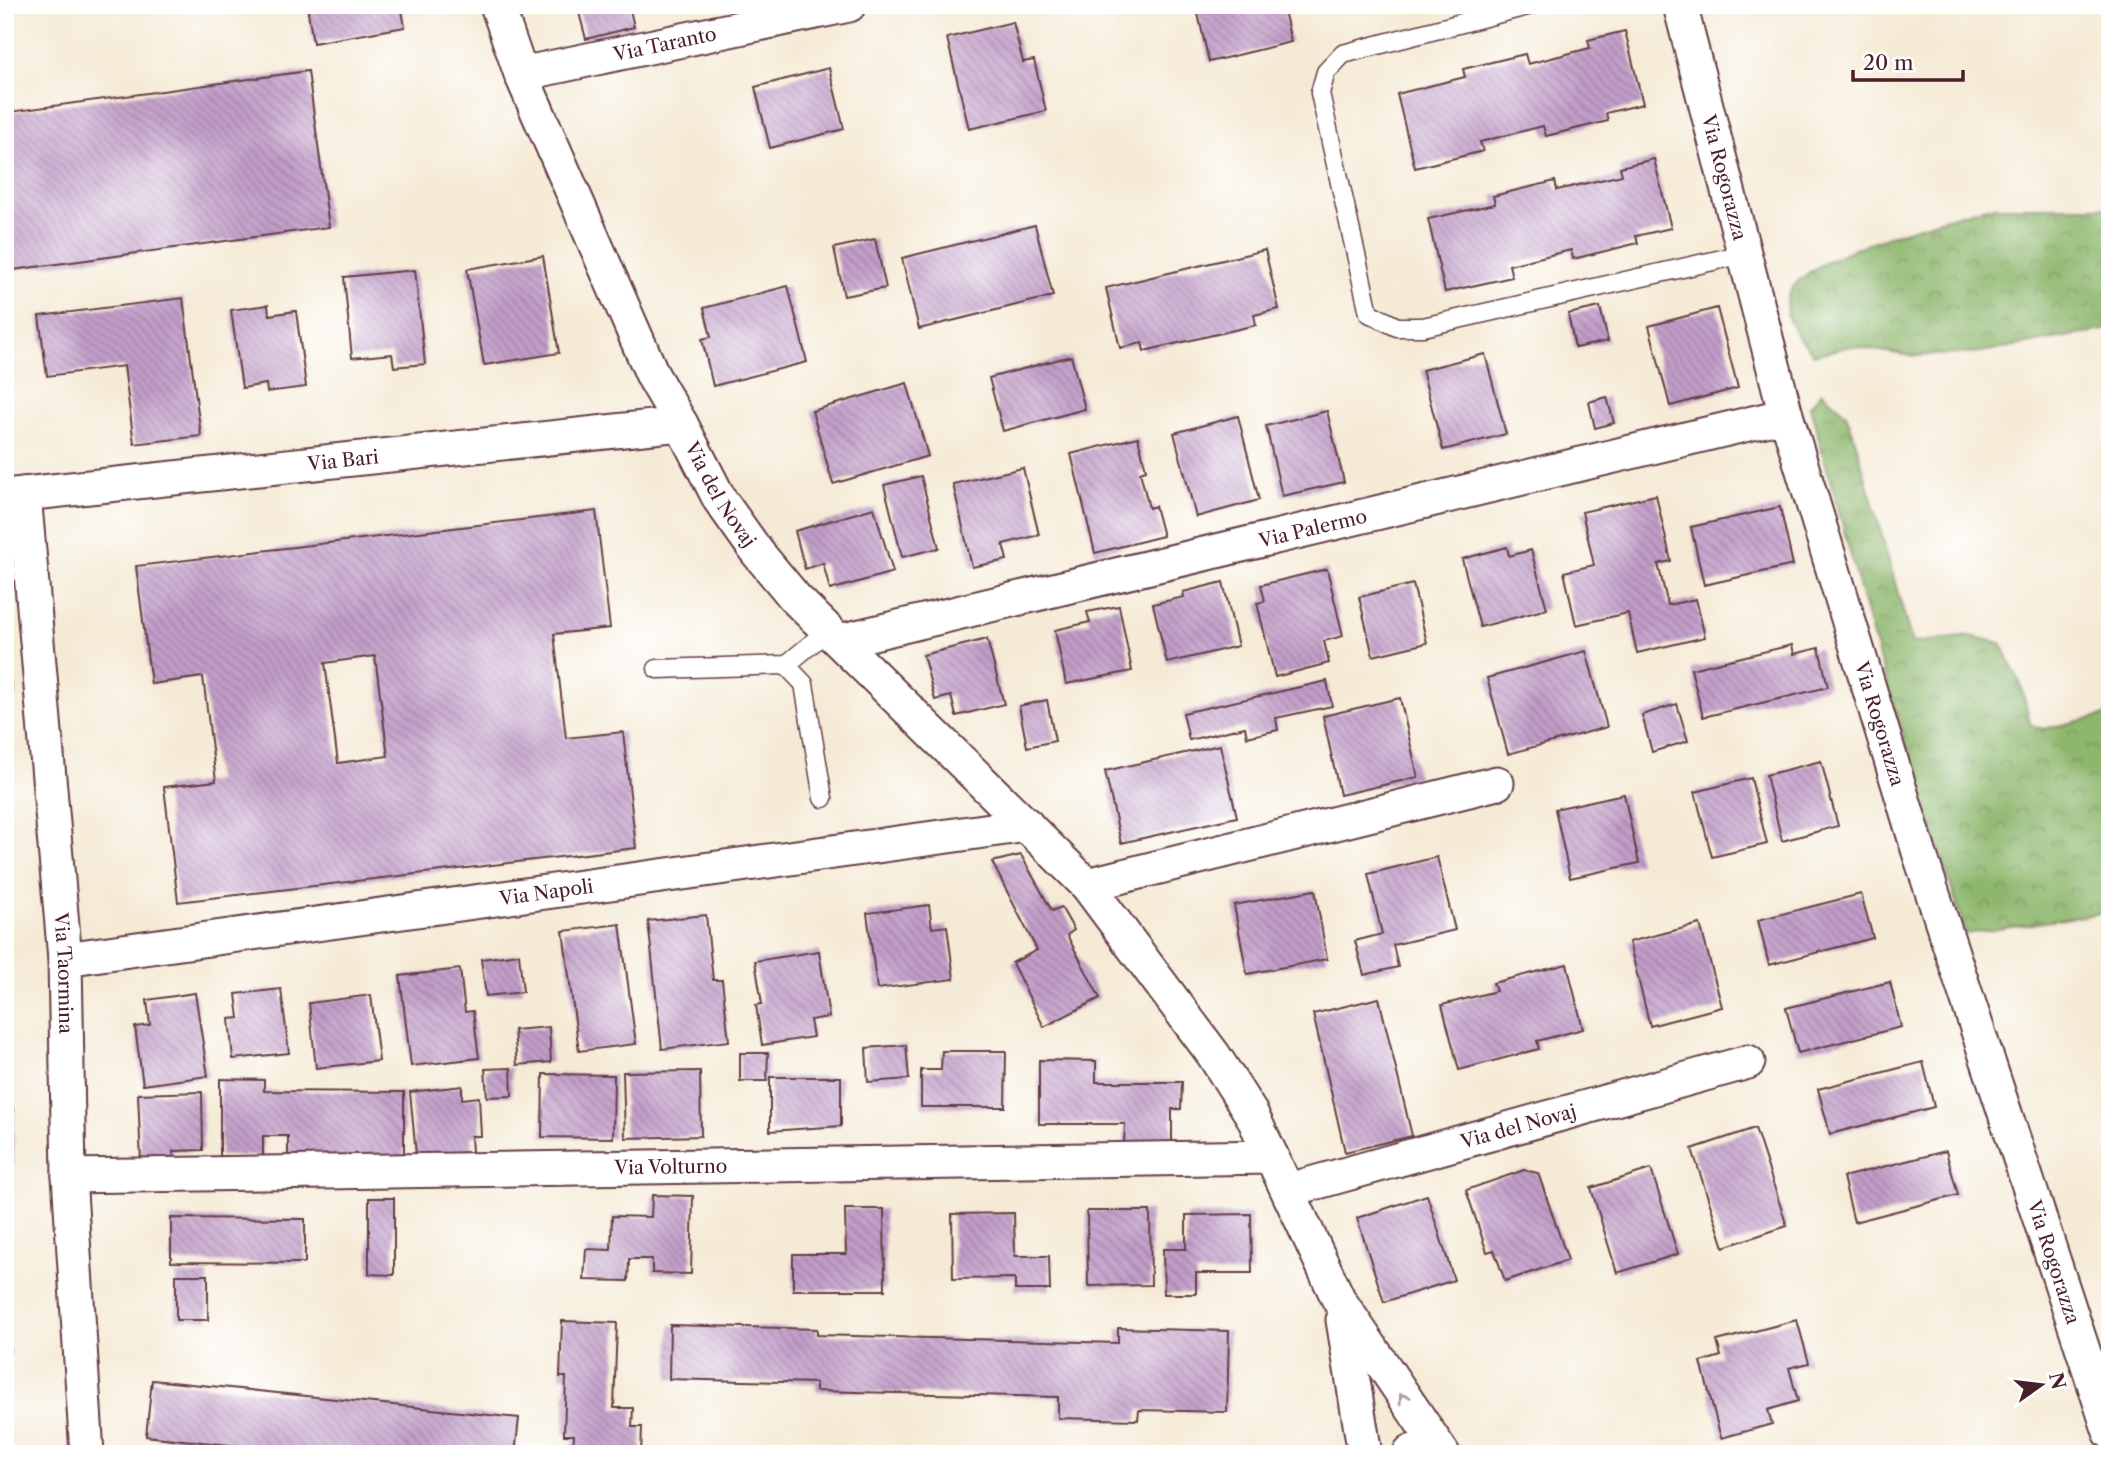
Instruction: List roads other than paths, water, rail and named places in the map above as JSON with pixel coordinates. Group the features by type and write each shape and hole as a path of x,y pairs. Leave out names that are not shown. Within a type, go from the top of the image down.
{"street":[{"name":"Via del Novaj","path":"497,5 521,75 653,376 720,500 757,552 834,636 1087,885 1213,1054 1252,1115 1339,1300 1443,1454"},
{"name":"Via Taranto","path":"521,75 849,5"},
{"name":"Via Rogorazza","path":"1680,5 1786,415 1919,852 2110,1432"},
{"name":"Via Palermo","path":"834,636 1786,415"},
{"name":"Via Bari","path":"15,495 681,424"},
{"name":"Via Taormina","path":"15,495 65,959 69,1176 87,1454"},
{"path":"1087,885 1497,783"},
{"name":"Via Napoli","path":"65,959 1027,825"},
{"name":"Via del Novaj","path":"1289,1190 1748,1062"},
{"name":"Via Volturno","path":"69,1176 1272,1157"},
{"name":"Via del Novaj","path":"1339,1300 1365,1454"},
{"path":"2108,1454 2110,1445"},
{"path":"1412,1454 1422,1454"}],"lane":[{"path":"1531,5 1343,54 1325,72 1320,93 1369,313 1397,327 1423,327 1744,254"},
{"path":"657,669 786,665 834,636"},
{"path":"786,665 804,684 822,798"}]}
